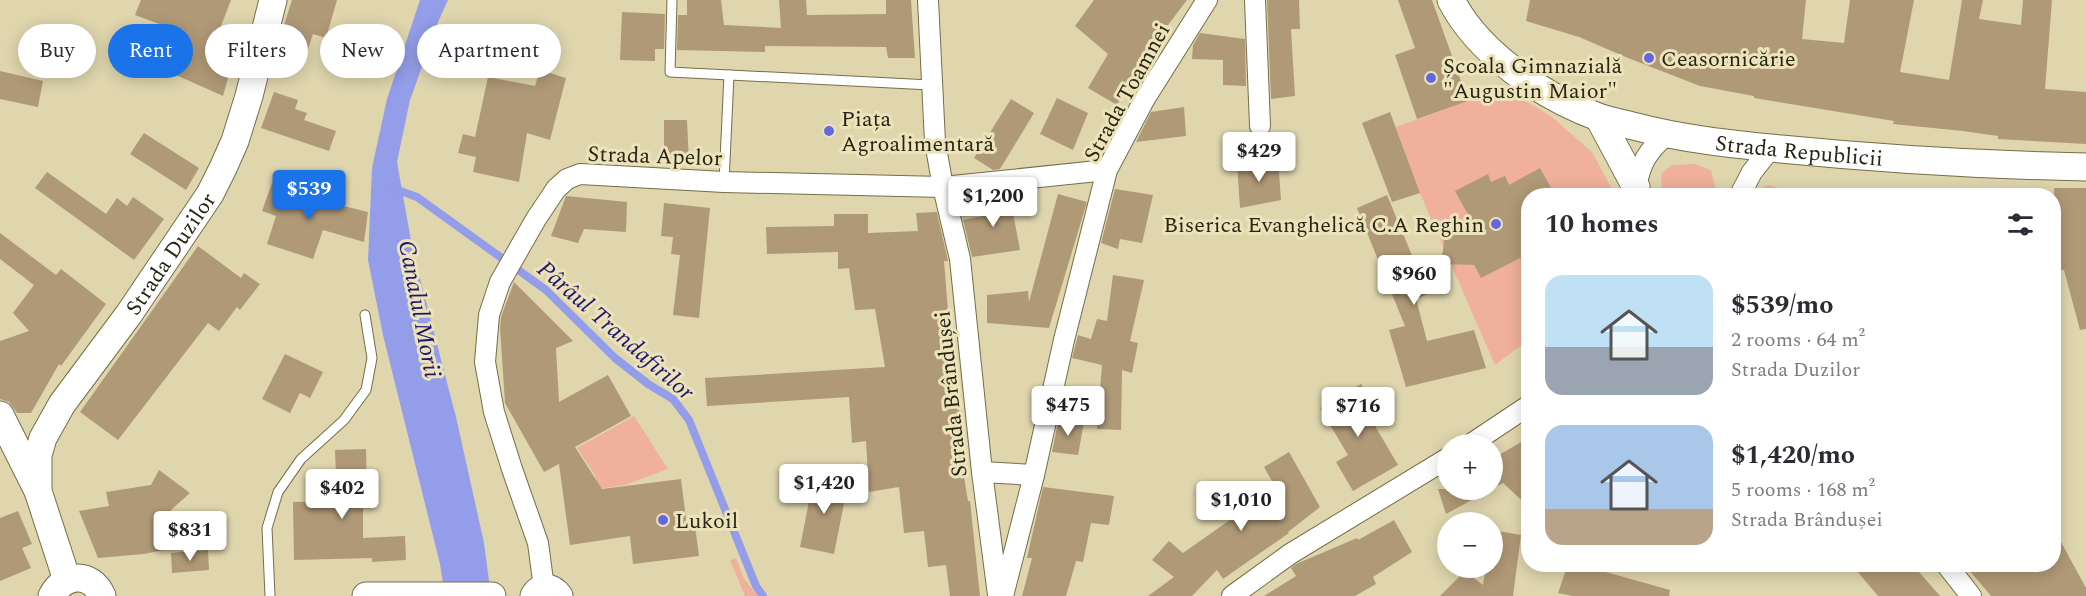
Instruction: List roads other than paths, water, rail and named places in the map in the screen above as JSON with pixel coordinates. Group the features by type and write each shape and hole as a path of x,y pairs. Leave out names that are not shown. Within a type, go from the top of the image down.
{"main road":[{"name":"Strada Duzilor","path":"38,491 38,455 43,438 62,404 135,305 210,194 223,168 235,141 249,96 273,0"},
{"name":"Strada Republicii","path":"1451,0 1475,37 1499,59 1524,78 1599,118 1666,135 1726,144 1949,162 2086,167"},
{"path":"1599,118 1637,188"},
{"path":"0,415 38,491 60,588 85,579 94,584 102,596"},
{"path":"366,596 417,594 492,596"}],"street":[{"name":"Strada Brândușei","path":"928,0 935,142 960,259 982,472 1001,596"},
{"name":"Strada Toamnei","path":"1001,596 1034,475 1064,340 1107,170 1144,100 1207,0"},
{"path":"1254,0 1260,126"},
{"path":"1639,188 1640,169 1646,155 1666,135"},
{"path":"1744,188 1752,172 1771,148"},
{"name":"Strada Apelor","path":"546,593 538,543 494,412 485,362 489,315 500,282 536,219 556,189 567,179 580,174 724,182 943,187 1107,170"},
{"path":"1485,434 1521,411"},
{"path":"1232,596 1290,554 1437,465"},
{"path":"982,472 1034,475"},
{"path":"1952,572 1971,596"}],"lane":[{"path":"672,0 670,72 931,85"},
{"path":"724,182 729,75"},
{"path":"270,596 267,528 278,492 302,459 344,420 366,390 372,358 365,315"}],"water":[{"name":"Canalul Morii","path":"420,0 448,0 437,24 417,24 418,78 410,100 397,162 413,252 456,417 484,543 491,596 445,596 440,564 383,335 368,260 372,168 387,99 394,78 405,78 405,45"}],"waterway":[{"name":"Pârâul Trandafirilor","path":"395,189 417,197 546,290 615,358 648,384 673,399 689,420 756,586 763,596"}],"place":[{"name":"Ceasornicărie","path":"1649,58"},
{"name":"Școala Gimnazială \"Augustin Maior\"","path":"1431,78"},
{"name":"Piața Agroalimentară","path":"829,131"},
{"name":"Biserica Evanghelică C.A Reghin","path":"1496,224"},
{"name":"Lukoil","path":"663,520"}]}
